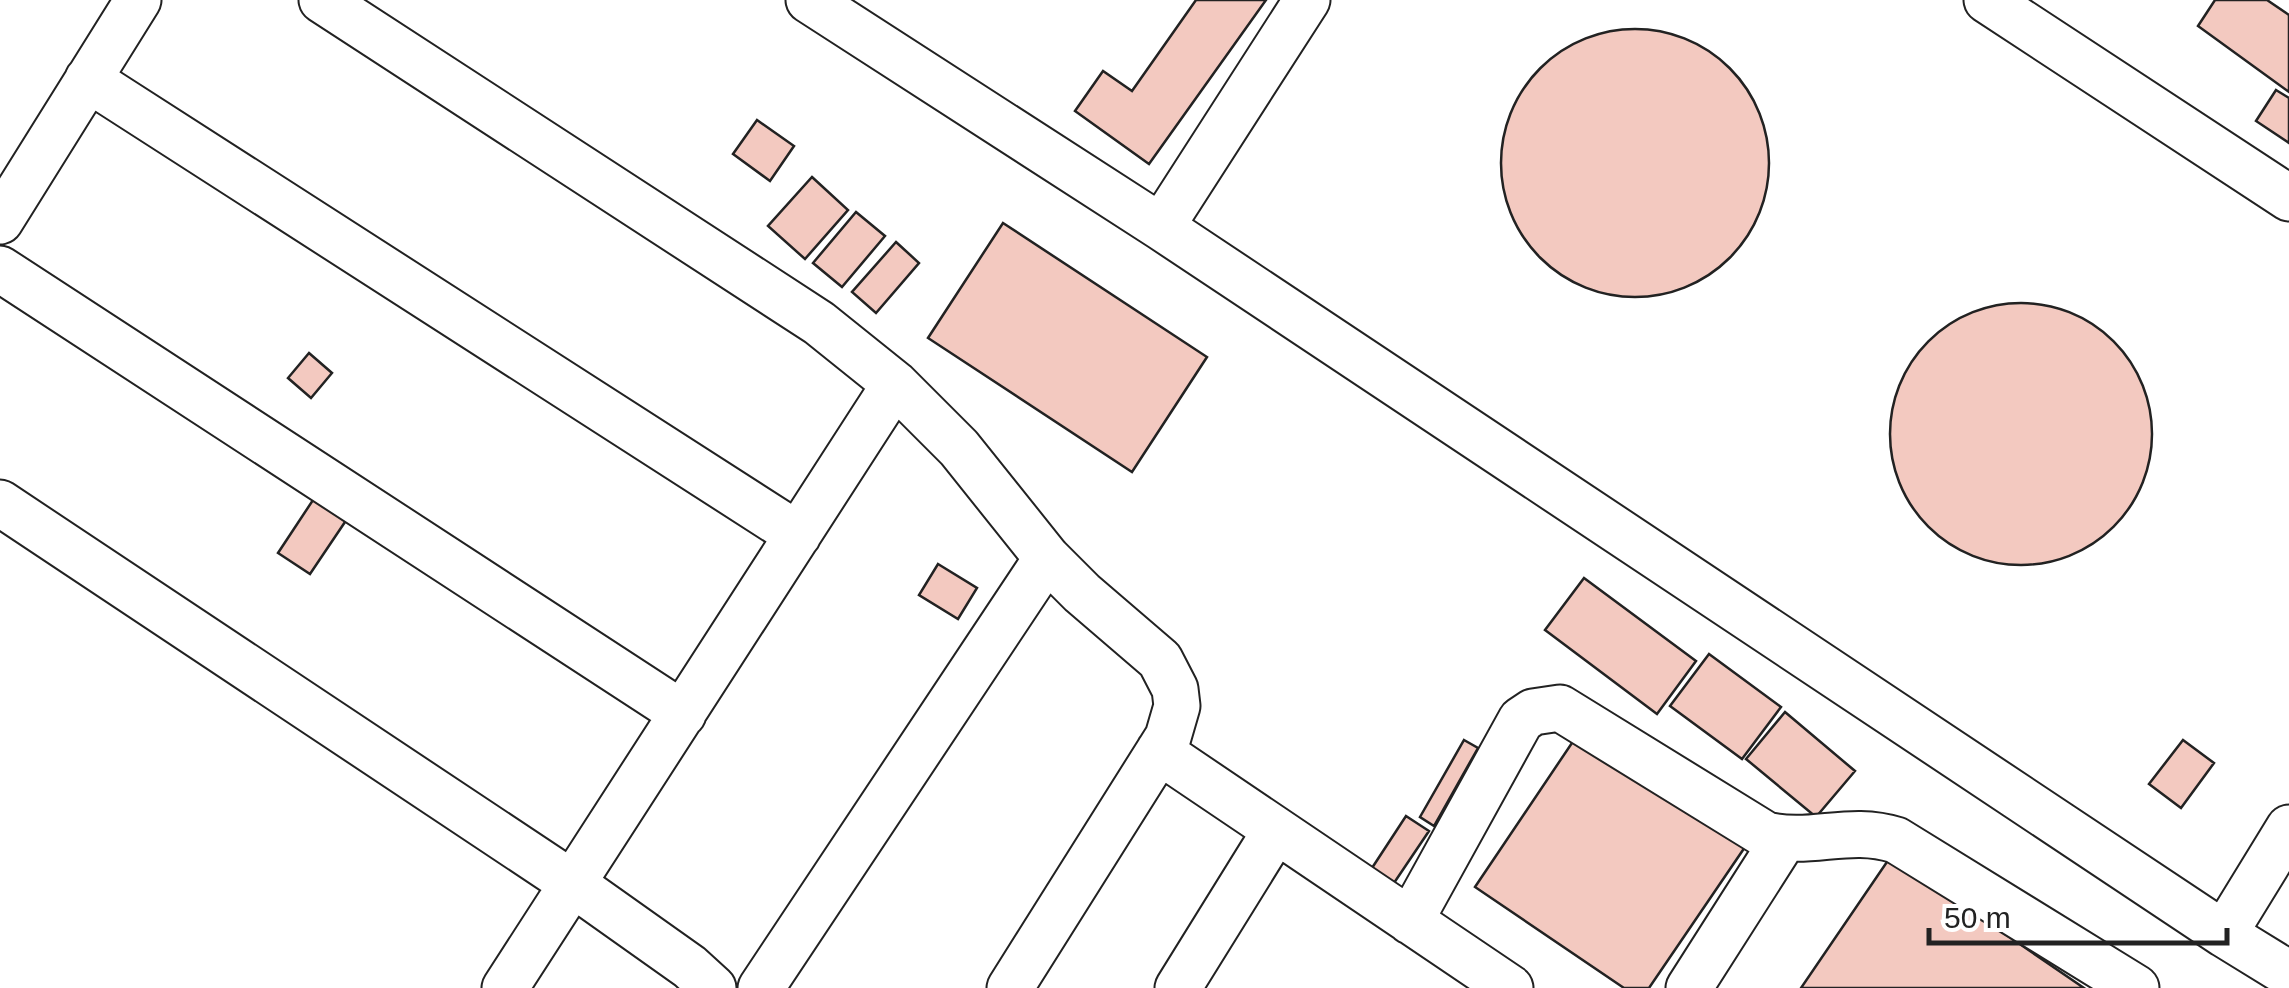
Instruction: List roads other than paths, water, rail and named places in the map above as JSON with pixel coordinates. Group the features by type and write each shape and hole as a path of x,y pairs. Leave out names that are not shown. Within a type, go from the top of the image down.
{"lane":[{"path":"0,221 138,0"},
{"path":"322,0 792,304 895,384 959,448 1047,558 1103,612 1148,648 1169,674 1177,706 1174,722 1010,988"},
{"path":"808,0 1161,227 2289,974"},
{"path":"1161,227 1307,0"},
{"path":"1987,0 2289,198"},
{"path":"88,78 798,535"},
{"path":"0,269 682,714"},
{"path":"505,988 895,384"},
{"path":"0,503 572,884 690,967 712,988"},
{"path":"761,988 1047,558"},
{"path":"1410,920 1522,720 1546,708 1573,714 1748,827 1784,839 1860,832 1896,840 2136,988"},
{"path":"1159,751 1510,988"},
{"path":"2224,934 2289,828"},
{"path":"1178,988 1276,830"},
{"path":"1689,988 1784,839"}]}
